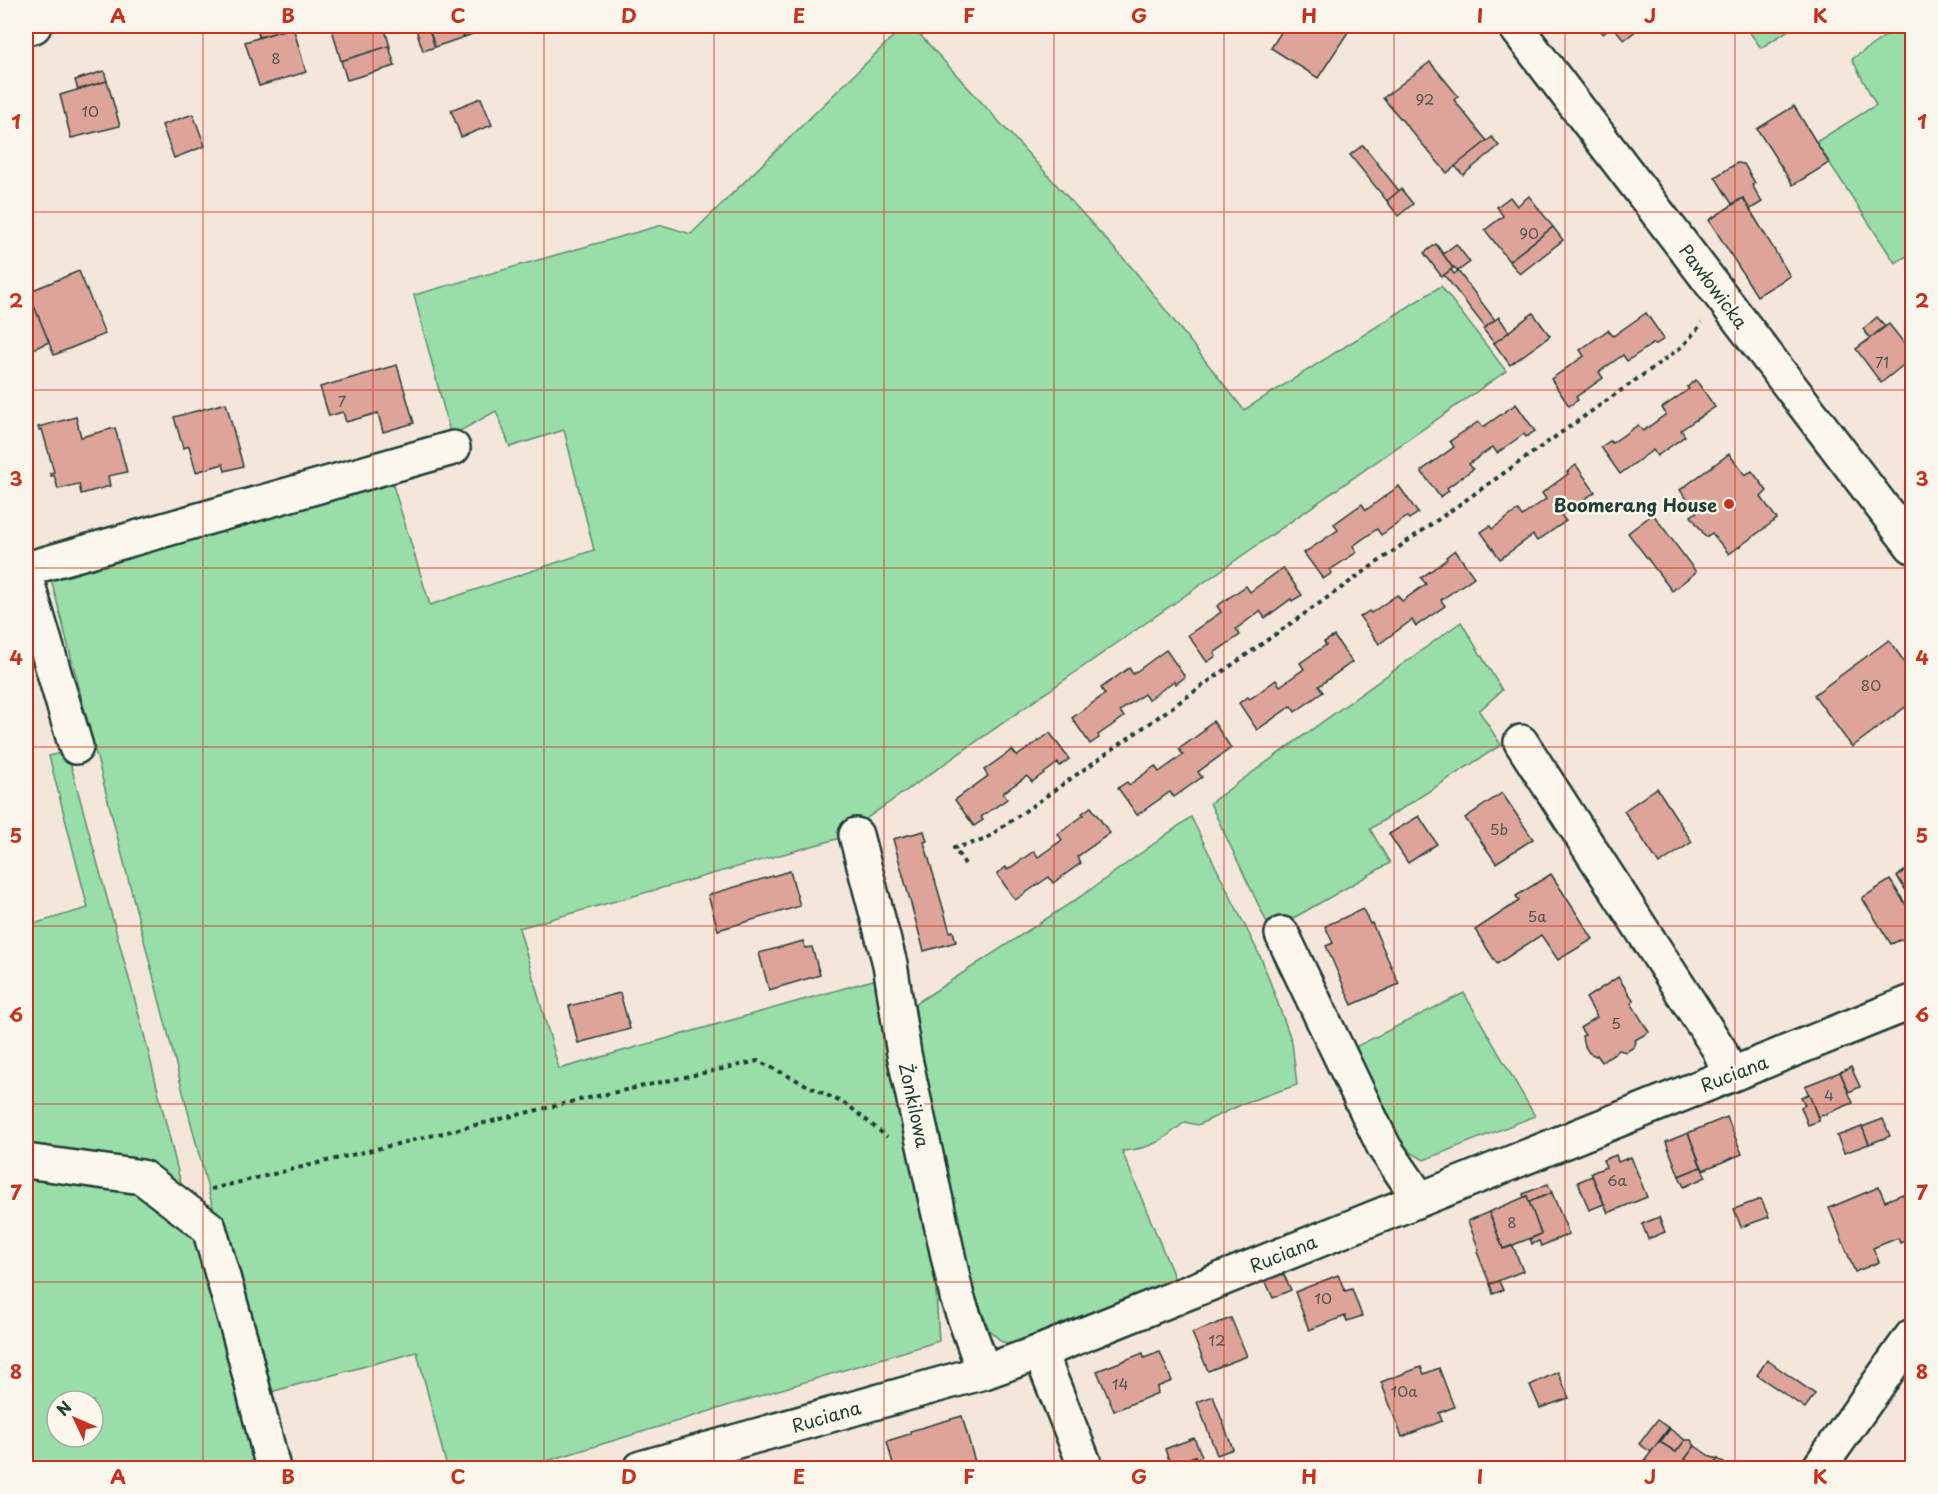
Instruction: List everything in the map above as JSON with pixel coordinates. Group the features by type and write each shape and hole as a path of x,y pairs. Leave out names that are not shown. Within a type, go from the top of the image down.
{"street":[{"path":"26,28 34,26"},
{"name":"Pawłowicka","path":"1515,26 1912,546"},
{"path":"26,569 453,448"},
{"path":"26,578 76,747"},
{"path":"1521,741 1719,1049 1731,1074"},
{"name":"Żonkilowa","path":"856,835 890,964 904,1054 957,1297 984,1372"},
{"path":"1282,934 1384,1147 1419,1198"},
{"name":"Ruciana","path":"641,1468 984,1372 1040,1352 1912,1002"},
{"path":"26,1161 142,1177 209,1228 240,1337 273,1468"},
{"path":"1819,1468 1912,1336"},
{"path":"1040,1352 1086,1468"}],"path":[{"path":"965,864 954,849 984,840 1684,345 1702,324 1720,294"},
{"path":"200,1192 554,1106 758,1061 849,1106 930,1172"}],"green space":[{"path":"904,26 912,26 1134,270 1244,410 1441,286 1506,371 837,839 519,928 559,1069 880,978 934,1261 939,1341 524,1468 447,1468 417,1352 267,1393 210,1197 50,575 392,482 430,605 594,550 564,430 510,447 496,411 451,436 414,295 662,225 691,234"},
{"path":"1745,26 1795,26 1761,48"},
{"path":"1900,26 1912,26 1912,253 1895,263 1816,142 1876,105 1852,59"},
{"path":"1461,622 1502,690 1479,711 1501,745 1370,829 1390,863 1290,920 1269,927 1210,803"},
{"path":"67,751 143,1030 200,1261 259,1468 26,1468 26,926 88,908 49,756"},
{"path":"1191,817 1262,960 1292,1042 1297,1085 1247,1102 1198,1125 1185,1122 1149,1146 1122,1151 1177,1284 1020,1345 1002,1342 989,1330 963,1262 920,1052 915,1004 1083,895"},
{"path":"1464,993 1535,1116 1424,1160 1398,1145 1353,1048"}],"building":[{"path":"272,26 275,33 259,37 257,28"},
{"path":"331,26 384,26 390,47 341,61"},
{"path":"415,26 428,26 435,47 423,51"},
{"path":"428,26 460,26 464,37 435,47"},
{"path":"460,26 492,26 493,27 464,37"},
{"path":"1285,26 1352,26 1318,78 1271,48"},
{"path":"1596,26 1613,26 1603,34"},
{"path":"1613,26 1642,26 1624,40"},
{"path":"293,27 306,72 259,86 245,42"},
{"path":"389,46 395,66 347,80 341,61"},
{"path":"1430,62 1458,96 1454,100 1487,141 1447,173 1383,98"},
{"path":"104,71 107,81 78,90 75,80"},
{"path":"107,81 120,126 71,138 60,95"},
{"path":"481,98 492,125 461,137 451,110"},
{"path":"1794,106 1829,163 1793,185 1757,129"},
{"path":"193,114 205,146 174,158 162,125"},
{"path":"1492,137 1499,146 1463,175 1455,166"},
{"path":"1363,145 1399,191 1387,201 1350,155"},
{"path":"1737,163 1744,164 1755,183 1752,185 1762,202 1749,210 1743,198 1732,204 1715,177"},
{"path":"1401,189 1413,204 1398,216 1387,201"},
{"path":"1529,196 1553,227 1509,261 1485,230 1503,216 1497,207 1510,197 1517,206"},
{"path":"1743,198 1790,276 1757,296 1709,220"},
{"path":"1553,227 1563,240 1520,274 1509,261"},
{"path":"1436,244 1453,268 1442,277 1424,253"},
{"path":"1456,244 1470,262 1458,271 1443,254"},
{"path":"1451,270 1454,274 1458,271 1495,320 1485,327 1444,275"},
{"path":"79,271 105,334 54,355 28,292"},
{"path":"34,306 49,342 26,352 26,310"},
{"path":"1533,313 1550,336 1510,365 1494,343"},
{"path":"1646,313 1664,339 1627,361 1623,355 1599,372 1603,378 1576,397 1578,400 1569,406 1551,379 1584,356 1580,350 1608,330 1613,336"},
{"path":"1499,317 1509,332 1494,343 1483,329"},
{"path":"1877,317 1885,326 1870,338 1863,329"},
{"path":"1889,324 1912,353 1912,358 1881,383 1856,349"},
{"path":"397,365 414,423 383,432 378,413 346,422 343,412 329,416 320,387"},
{"path":"1696,380 1715,407 1681,430 1685,436 1657,456 1653,450 1620,474 1601,447 1610,441 1612,443 1638,425 1643,431 1666,414 1662,408 1689,389 1687,387"},
{"path":"226,403 243,466 225,471 223,464 196,472 189,446 183,448 174,417"},
{"path":"1516,404 1535,431 1526,437 1524,434 1497,453 1493,447 1469,464 1473,469 1447,488 1449,491 1440,497 1421,471 1454,447 1450,441 1478,422 1483,427"},
{"path":"76,417 81,437 115,428 127,472 108,476 110,486 81,494 79,484 58,489 54,475 51,476 50,473 54,472 42,429 39,430 38,427"},
{"name":"Boomerang House","path":"1729,454 1745,475 1752,471 1767,491 1761,497 1777,519 1729,554 1712,533 1706,537 1691,516 1697,512 1680,490"},
{"path":"1576,465 1595,492 1561,515 1566,521 1537,541 1533,535 1500,559 1481,532 1490,526 1492,529 1518,510 1522,516 1546,499 1542,493 1568,474 1567,472"},
{"path":"1399,486 1418,513 1409,519 1407,517 1381,535 1377,529 1353,546 1357,552 1330,570 1332,573 1323,579 1304,553 1338,530 1334,524 1362,504 1366,510"},
{"path":"1653,514 1696,572 1672,591 1628,533"},
{"path":"1455,550 1474,577 1441,600 1445,606 1416,626 1412,620 1379,644 1360,617 1369,611 1371,613 1397,595 1402,601 1426,584 1421,578 1447,559 1446,557"},
{"path":"1283,568 1302,595 1292,601 1291,599 1265,618 1260,611 1236,629 1240,635 1214,653 1216,656 1207,662 1188,635 1221,612 1217,606 1246,586 1250,592"},
{"path":"1334,636 1352,662 1319,686 1323,692 1295,712 1291,706 1257,730 1239,703 1248,697 1250,699 1276,680 1280,686 1304,669 1300,663 1326,645 1324,642"},
{"path":"1889,640 1912,673 1912,702 1852,747 1814,695"},
{"path":"1166,650 1185,677 1176,684 1174,681 1148,700 1144,694 1120,711 1124,717 1098,735 1099,738 1090,744 1072,718 1105,694 1101,688 1129,668 1133,674"},
{"path":"1213,721 1231,748 1198,772 1202,777 1174,797 1170,792 1137,815 1118,788 1127,782 1129,785 1155,766 1159,772 1183,755 1179,749 1205,730 1204,728"},
{"path":"1050,733 1069,759 1060,766 1058,763 1032,782 1027,776 1003,793 1007,799 981,817 983,820 974,826 955,800 988,776 984,770 1012,750 1017,756"},
{"path":"1657,788 1692,842 1659,864 1624,811"},
{"path":"1502,793 1533,839 1496,863 1465,818"},
{"path":"1091,807 1110,833 1077,857 1081,863 1053,883 1049,877 1015,900 997,874 1006,867 1007,870 1034,851 1038,857 1062,840 1058,834"},
{"path":"1419,816 1437,844 1408,863 1389,834"},
{"path":"924,831 927,841 924,842 950,932 953,931 956,942 924,951 893,839"},
{"path":"1912,866 1912,901 1897,876"},
{"path":"790,871 800,906 718,930 708,895"},
{"path":"1551,874 1593,939 1558,960 1541,935 1497,964 1475,930 1519,901 1516,896"},
{"path":"1890,880 1912,914 1912,935 1891,944 1862,898"},
{"path":"1363,909 1370,924 1372,923 1399,984 1352,1005 1326,946 1333,943 1325,926"},
{"path":"803,941 805,948 812,947 820,975 769,990 759,953"},
{"path":"1618,977 1634,1001 1631,1003 1649,1032 1635,1040 1634,1047 1626,1052 1619,1050 1602,1062 1597,1055 1589,1053 1583,1043 1582,1036 1585,1035 1580,1028 1597,1017 1586,998"},
{"path":"620,993 630,1029 578,1043 569,1006"},
{"path":"1851,1067 1860,1087 1849,1092 1840,1072"},
{"path":"1840,1072 1853,1103 1818,1117 1805,1086"},
{"path":"1809,1094 1819,1121 1808,1125 1801,1107 1805,1105 1801,1097"},
{"path":"1727,1117 1742,1154 1703,1170 1688,1133"},
{"path":"1883,1119 1890,1136 1869,1144 1862,1127"},
{"path":"1862,1127 1869,1144 1844,1153 1837,1136"},
{"path":"1688,1133 1701,1167 1679,1176 1666,1142"},
{"path":"1616,1155 1618,1162 1631,1157 1647,1197 1608,1213 1591,1173 1606,1167 1603,1160"},
{"path":"1701,1167 1706,1177 1684,1187 1679,1176"},
{"path":"1592,1176 1604,1204 1589,1210 1578,1182"},
{"path":"1548,1184 1552,1193 1529,1202 1527,1196 1524,1198 1523,1194"},
{"path":"1879,1187 1885,1201 1903,1194 1912,1218 1912,1238 1900,1243 1898,1238 1873,1248 1879,1262 1855,1272 1829,1208"},
{"path":"1552,1193 1569,1234 1541,1246 1539,1241 1532,1244 1530,1239 1541,1234 1529,1202"},
{"path":"1527,1196 1541,1234 1503,1249 1489,1212"},
{"path":"1761,1199 1769,1217 1741,1227 1734,1209"},
{"path":"1489,1212 1503,1249 1513,1246 1523,1271 1490,1284 1468,1221"},
{"path":"1659,1217 1665,1232 1648,1239 1642,1224"},
{"path":"1283,1273 1291,1290 1273,1298 1265,1280"},
{"path":"1338,1275 1345,1291 1352,1289 1362,1316 1347,1321 1345,1316 1309,1330 1295,1292"},
{"path":"1499,1281 1503,1290 1493,1294 1490,1284"},
{"path":"1231,1318 1247,1356 1208,1371 1192,1333"},
{"path":"1160,1352 1172,1381 1157,1387 1158,1393 1114,1411 1097,1371 1143,1353 1144,1358"},
{"path":"1767,1360 1815,1394 1805,1408 1757,1375"},
{"path":"1421,1367 1424,1374 1439,1368 1454,1407 1439,1413 1442,1421 1402,1437 1381,1382"},
{"path":"1558,1372 1569,1398 1540,1408 1530,1385"},
{"path":"1213,1396 1233,1449 1217,1455 1197,1402"},
{"path":"962,1416 975,1462 951,1468 894,1468 887,1441 910,1434 910,1431"},
{"path":"1657,1420 1669,1428 1651,1452 1639,1444"},
{"path":"1669,1428 1660,1442 1676,1452 1685,1440 1691,1440 1695,1446 1685,1459 1698,1468 1656,1468 1645,1460"},
{"path":"1670,1429 1685,1440 1676,1452 1660,1442"},
{"path":"1194,1438 1202,1456 1196,1459 1195,1456 1171,1466 1165,1449"},
{"path":"1695,1446 1718,1459 1711,1468 1698,1468 1685,1459"},
{"path":"1195,1456 1200,1468 1164,1468 1171,1466"},
{"path":"1718,1459 1731,1468 1711,1468"}],"place":[{"name":"Boomerang House","path":"1729,504"}]}
